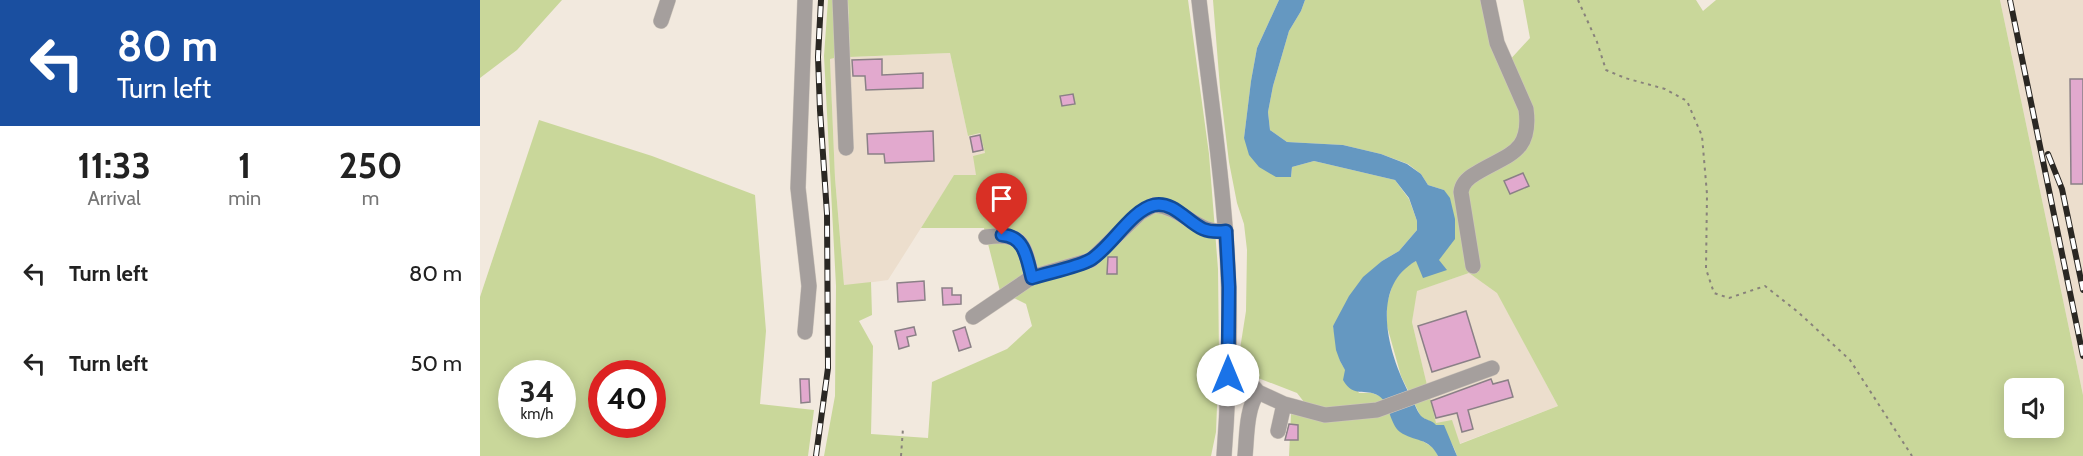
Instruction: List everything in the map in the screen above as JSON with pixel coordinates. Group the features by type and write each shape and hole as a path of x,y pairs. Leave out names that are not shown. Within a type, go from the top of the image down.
{"street":[{"path":"661,21 668,0"},
{"path":"805,0 798,188 809,286 805,332"},
{"path":"840,0 846,148"},
{"path":"1199,0 1226,231 1229,287 1224,456"},
{"path":"1473,266 1461,192 1462,186 1469,178 1519,149 1526,136 1527,120 1526,109 1497,43 1488,0"},
{"path":"973,317 1032,278 1091,260 1140,213 1154,205 1175,210 1202,228 1218,232 1226,231"},
{"path":"986,237 1009,235 1016,239 1023,246 1032,278"},
{"path":"1228,375 1246,379 1258,392 1284,404 1325,415 1377,410 1492,368"},
{"path":"1245,456 1250,417 1254,398 1258,392"},
{"path":"1278,431 1284,404"}],"path":[{"path":"1578,0 1597,42 1606,70 1625,78 1665,88 1687,101 1702,136 1707,194 1706,269 1714,293 1729,298 1765,286 1798,312 1850,360 1912,456"},
{"path":"901,456 903,428"}],"shaded area":[{"path":"2000,0 2083,0 2083,395"},
{"path":"950,53 968,136 980,133 985,153 976,175 954,176 888,280 844,286 835,178 830,58"},
{"path":"1469,273 1497,292 1558,406 1459,444 1436,424 1412,322 1416,291"}],"green space":[{"path":"480,0 562,0 517,50 480,78"},
{"path":"828,0 835,0 834,58 830,59 835,178 844,285 871,282 872,315 859,321 873,346 871,434 928,438 932,382 1007,349 1032,326 1026,304 1000,291 984,228 921,228 954,175 976,175 973,156 985,153 980,133 968,136 950,53 850,57 848,0 1188,0 1209,154 1218,269 1219,355 1216,432 1211,456 824,456 835,396 836,286 824,56"},
{"path":"1213,0 1279,0 1257,48 1244,138 1291,177 1292,167 1314,161 1395,180 1409,199 1417,221 1417,230 1399,251 1382,261 1333,326 1340,361 1359,393 1372,393 1382,397 1388,410 1419,439 1434,448 1438,456 1289,456 1291,414 1307,417 1308,407 1297,393 1258,378 1242,366 1240,349 1246,311 1247,250 1244,224 1237,203 1229,162"},
{"path":"1305,0 1480,0 1493,41 1507,63 1530,38 1523,0 1696,0 1703,11 1716,0 2000,0 2083,395 2083,456 1457,456 1444,432 1421,417 1401,376 1387,326 1387,303 1393,283 1406,266 1416,261 1439,260 1444,190 1428,185 1421,174 1408,164 1381,154 1343,145 1287,142 1270,130 1268,112 1289,31","holes":["1469,273 1497,293 1558,406 1460,444 1452,420 1436,423 1412,322 1417,291"]},
{"path":"539,120 652,156 755,195 766,331 760,404 814,410 808,456 480,456 480,297"}],"water":[{"path":"1279,0 1305,0 1289,31 1273,86 1268,112 1270,130 1287,142 1343,145 1381,154 1407,164 1421,174 1428,185 1444,190 1450,198 1455,219 1455,239 1439,260 1447,270 1423,278 1416,261 1401,273 1392,288 1387,305 1387,324 1395,361 1418,411 1421,416 1436,425 1444,425 1457,456 1438,456 1426,443 1400,432 1383,399 1369,392 1355,391 1347,386 1343,380 1345,370 1336,350 1333,326 1349,296 1363,277 1382,261 1399,251 1417,230 1417,221 1409,198 1395,180 1314,161 1292,167 1291,177 1276,177 1259,167 1249,155 1244,138 1257,48"}],"building":[{"path":"882,59 882,75 923,73 923,88 866,90 865,76 853,76 852,60"},
{"path":"2070,79 2083,79 2083,184 2071,184"},
{"path":"1073,94 1075,104 1062,106 1060,96"},
{"path":"933,131 934,161 885,163 884,154 868,154 867,134"},
{"path":"980,135 983,150 973,152 970,137"},
{"path":"1523,173 1529,186 1510,194 1504,181"},
{"path":"1108,257 1117,257 1117,274 1107,274"},
{"path":"924,281 925,300 898,302 897,283"},
{"path":"942,288 952,288 952,295 961,295 961,304 943,305"},
{"path":"1466,311 1480,357 1432,372 1418,326"},
{"path":"914,327 916,335 907,337 909,346 899,349 895,331"},
{"path":"965,327 971,347 959,351 953,331"},
{"path":"800,379 809,379 810,402 801,403"},
{"path":"1491,379 1493,384 1508,380 1513,397 1468,410 1473,429 1462,432 1457,413 1436,418 1431,401"},
{"path":"1289,424 1298,425 1298,440 1285,440"}],"railway":[{"path":"816,456 828,368 827,214 818,57 821,0"},
{"path":"2010,0 2083,356"},
{"path":"2048,154 2062,189 2083,290"}],"route":[{"path":"1002,235 1009,235 1023,246 1032,278 1091,260 1140,213 1154,205 1175,210 1202,228 1218,232 1226,231 1229,287 1228,375"}]}
